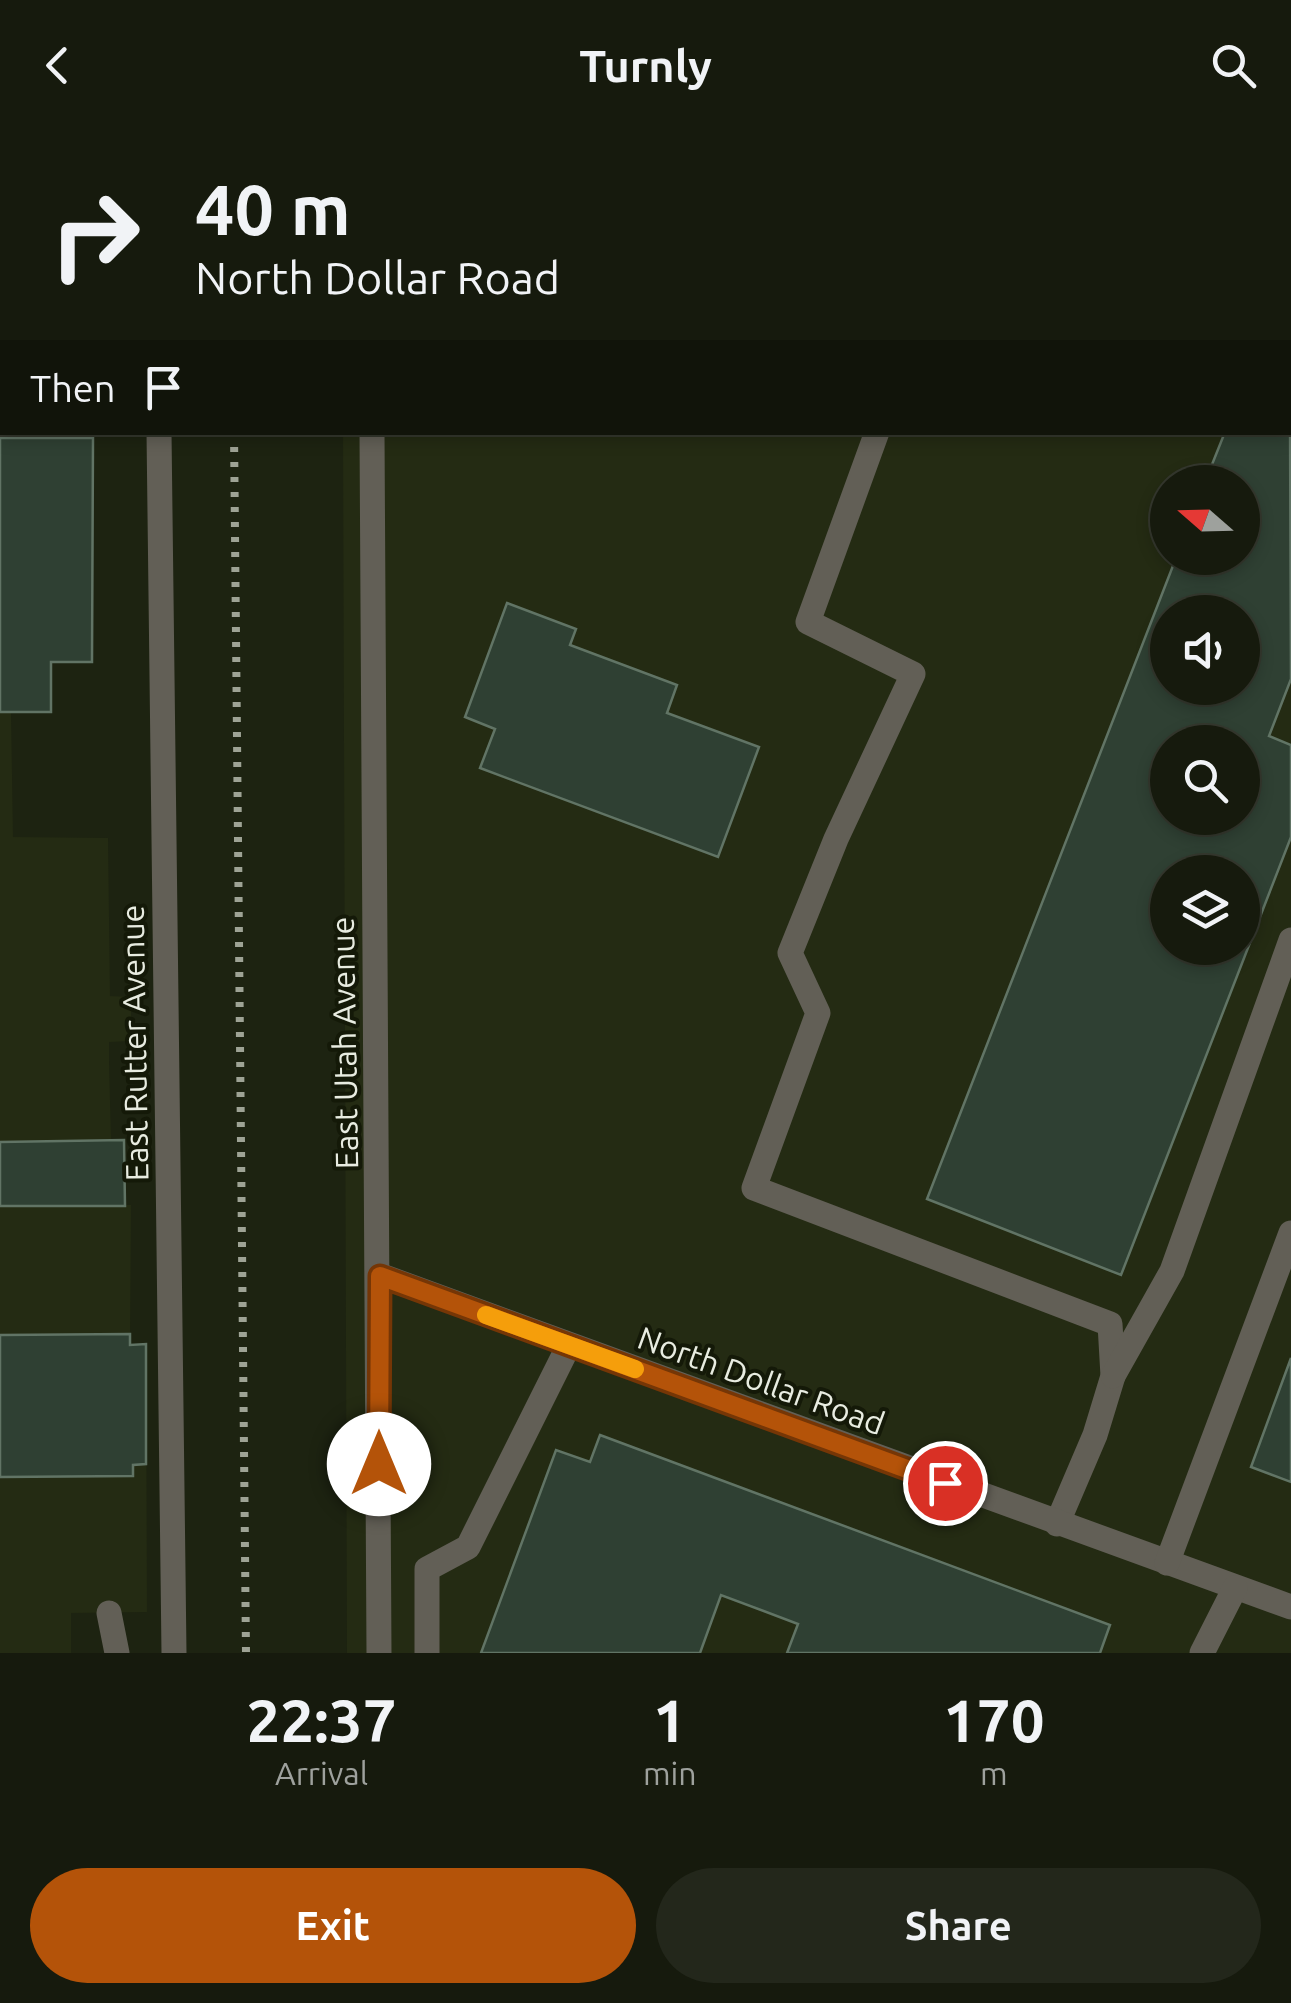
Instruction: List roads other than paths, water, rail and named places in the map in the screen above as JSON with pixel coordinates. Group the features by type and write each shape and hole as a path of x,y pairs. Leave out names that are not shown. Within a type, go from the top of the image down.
{"street":[{"name":"East Rutter Avenue","path":"159,435 174,1653"},
{"name":"East Utah Avenue","path":"372,435 380,1276 379,1653"},
{"path":"877,435 808,622 912,674 836,839 790,953 818,1013 754,1188 1092,1314 1110,1324 1113,1376"},
{"path":"1057,1524 1095,1435 1113,1376 1172,1271 1291,940"},
{"path":"1167,1563 1291,1233"},
{"name":"North Dollar Road","path":"380,1276 1291,1608"},
{"path":"428,1653 427,1570 468,1547 569,1345"},
{"path":"1202,1653 1235,1588"},
{"path":"108,1612 118,1653"}],"railway":[{"path":"234,435 246,1653"}]}
